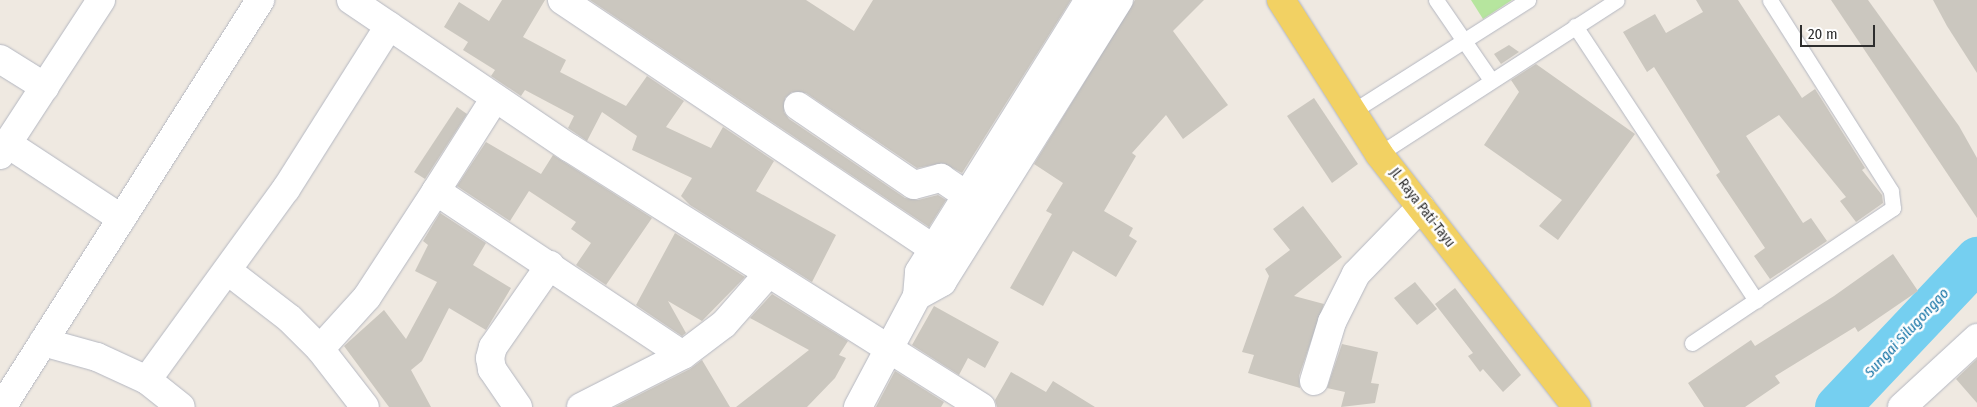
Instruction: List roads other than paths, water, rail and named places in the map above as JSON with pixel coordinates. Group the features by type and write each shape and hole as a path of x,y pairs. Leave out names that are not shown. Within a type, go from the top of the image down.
{"main road":[{"name":"Jl. Raya Pati-Tayu","path":"1281,0 1350,113 1577,407"}],"street":[{"path":"100,0 46,87 4,149 122,219"},
{"path":"2,407 260,0"},
{"path":"351,0 495,98 768,274 981,407"},
{"path":"562,0 670,75 944,255"},
{"path":"858,407 917,296 919,272 944,255 993,175 1089,0"},
{"path":"944,255 966,195 993,175 1119,0"},
{"path":"147,380 286,189 389,26"},
{"path":"0,59 46,87"},
{"path":"320,348 367,296 495,98"},
{"path":"798,106 914,185 941,178 966,195"},
{"path":"436,191 683,355"},
{"path":"1314,381 1332,322 1356,274 1421,207"},
{"path":"518,407 492,369 490,358 493,347 550,265"},
{"path":"228,271 290,318 320,348 365,407"},
{"path":"581,407 683,355 724,324 768,274"},
{"path":"1902,407 1977,338"},
{"path":"43,342 97,357 147,380 181,407"}],"lane":[{"path":"1436,0 1491,80"},
{"path":"1350,113 1465,42 1528,0"},
{"path":"1380,154 1616,0"},
{"path":"1692,343 1889,212 1894,201 1770,0"},
{"path":"1575,26 1756,301"}],"waterway":[{"name":"Sungai Silugonggo","path":"1837,407 1977,259"}]}
